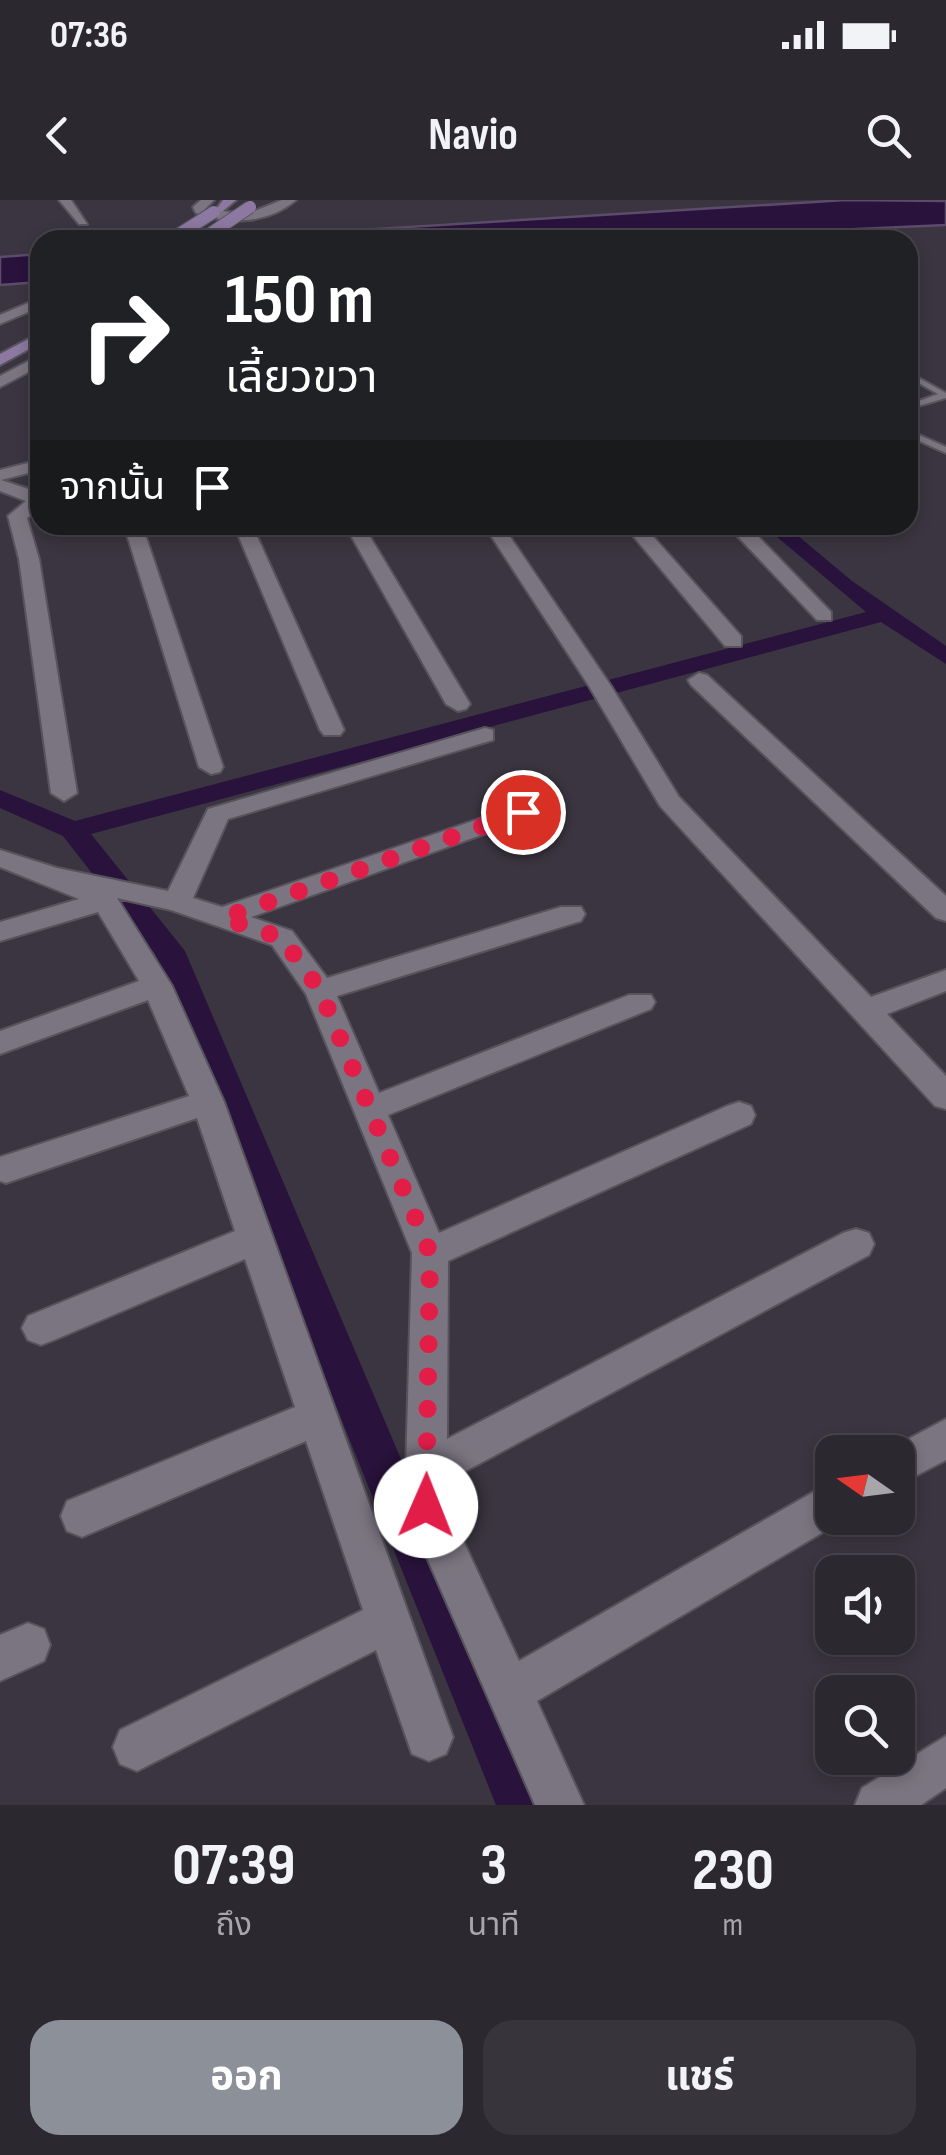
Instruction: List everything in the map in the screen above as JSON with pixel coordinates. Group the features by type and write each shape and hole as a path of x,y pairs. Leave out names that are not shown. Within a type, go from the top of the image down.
{"main road":[{"path":"183,230 219,203"},
{"path":"216,230 255,203"},
{"path":"0,340 30,320"},
{"path":"0,360 30,344"}],"street":[{"path":"54,217 79,216 65,200"},
{"path":"219,203 198,207 200,212 230,218 269,213 290,200"},
{"path":"0,320 30,315"},
{"path":"0,382 30,366"},
{"path":"0,480 30,469"},
{"path":"0,480 30,491"},
{"path":"30,503 17,516 35,597 64,793"},
{"path":"137,535 212,767"},
{"path":"246,535 332,730"},
{"path":"360,535 458,704"},
{"path":"500,535 588,668 669,801 863,1012 946,1096"},
{"path":"642,535 733,642"},
{"path":"746,535 824,616"},
{"path":"699,680 946,912"},
{"path":"177,902 218,814 485,735"},
{"path":"223,918 523,812"},
{"path":"0,858 52,876 177,902 282,938 320,990 430,1253 426,1506 560,1805"},
{"path":"52,876 104,902 157,986 208,1102 429,1737"},
{"path":"0,932 104,902"},
{"path":"320,990 571,914"},
{"path":"863,1012 946,980"},
{"path":"0,1043 157,986"},
{"path":"372,1108 640,1002"},
{"path":"6,1169 208,1102"},
{"path":"430,1253 739,1116"},
{"path":"42,1328 256,1238"},
{"path":"426,1471 856,1244"},
{"path":"82,1516 319,1416"},
{"path":"915,1456 946,1438"},
{"path":"509,1692 815,1514"},
{"path":"137,1747 386,1622"},
{"path":"880,1805 946,1760"}],"lane":[{"path":"918,380 945,396"},
{"path":"918,403 945,396"},
{"path":"918,438 946,450"}],"shaded area":[{"path":"846,200 946,201 946,225 835,230 358,230"},
{"path":"30,255 30,283 0,285 0,257"}],"waterway":[{"path":"785,535 844,586 946,657"},
{"path":"73,830 884,614"},
{"path":"0,798 73,830"},
{"path":"73,830 169,951 522,1805"}],"route":[{"path":"426,1506 430,1253 320,990 282,938 223,918 523,812"}]}
